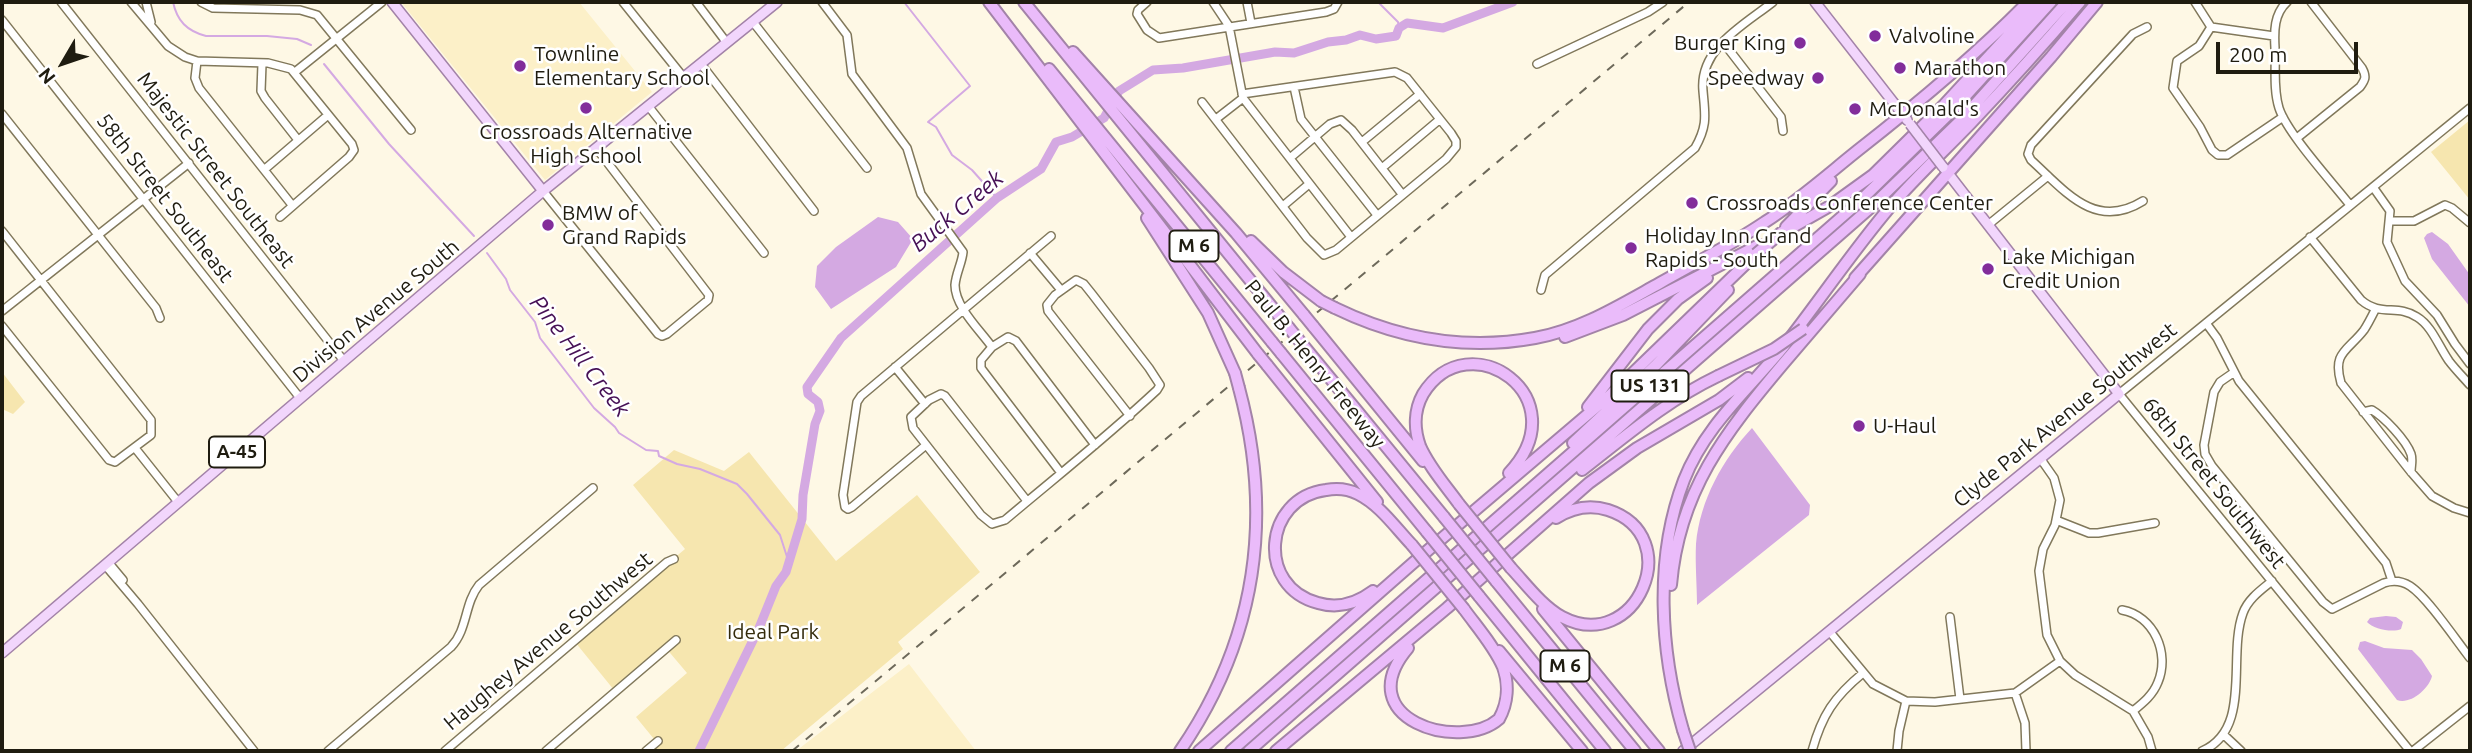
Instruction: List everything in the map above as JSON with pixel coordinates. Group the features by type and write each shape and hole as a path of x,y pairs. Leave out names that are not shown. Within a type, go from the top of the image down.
{"highway":[{"path":"992,2 1044,67 1096,143 1110,156 1258,354 1582,751"},
{"name":"Paul B. Henry Freeway","path":"1024,2 1066,49 1289,328 1635,751"},
{"path":"1031,2 1066,49 1269,259 1321,300 1389,331 1476,347 1540,343 1580,332 1623,315 1783,232"},
{"path":"1439,342 1492,343 1536,338 1590,320 1764,223 1808,192 1963,66 2028,2"},
{"path":"1555,441 1594,401 1648,329 1678,299 1712,274 1846,196 1872,175 1944,105 2039,2"},
{"name":"US 131","path":"1231,751 1860,201 1951,112 2051,2"},
{"name":"US 131","path":"1250,751 1870,208 1959,121 2067,2"},
{"path":"1690,751 1674,696 1668,661 1664,625 1665,569 1672,521 1684,478 1698,449 1716,422 1801,328 1900,196 2005,87 2080,2"},
{"path":"1668,661 1670,596 1675,552 1684,519 1701,477 1732,426 1946,170 2052,57 2097,2"},
{"name":"Paul B. Henry Freeway","path":"1044,67 1110,156 1272,342 1605,751"},
{"path":"1156,142 1304,315 1658,751"},
{"path":"1460,551 1648,373 1870,142"},
{"path":"1110,156 1192,286 1219,335 1235,373 1251,436 1256,472 1257,529 1251,581 1240,627 1223,674 1200,720 1180,751"},
{"path":"1199,751 1606,398 1756,254 1783,232"},
{"path":"1276,751 1447,608 1603,472 1745,381 1860,274"},
{"path":"1497,536 1657,411 1688,390 1774,349 1801,328"},
{"path":"1459,504 1422,449 1416,429 1416,414 1420,399 1436,379 1453,368 1483,365 1502,372 1518,385 1529,403 1533,424 1530,443 1520,460 1475,509"},
{"path":"1412,545 1376,506 1345,489 1318,491 1297,501 1283,517 1275,541 1277,562 1284,580 1298,594 1322,604 1354,602 1413,563"},
{"path":"1511,568 1552,610 1569,620 1590,624 1611,620 1634,604 1643,592 1648,565 1643,540 1630,523 1611,511 1593,507 1578,508 1565,513 1512,550"},
{"path":"1407,732 1392,704 1390,686 1395,665 1411,644 1447,608"},
{"path":"1464,609 1495,652 1504,670 1507,687 1505,704 1497,723 1486,735 1472,743"}],"main road":[{"path":"392,2 543,191"},
{"name":"Division Avenue South","path":"2,653 543,191 777,2"},
{"name":"68th Street Southwest","path":"1815,2 2119,394"},
{"name":"Clyde Park Avenue Southwest","path":"1683,751 2119,394"}],"street":[{"name":"Majestic Street Southeast","path":"61,2 344,361"},
{"path":"131,2 175,51 197,61 277,65 295,72 352,144 354,150 349,156 280,217"},
{"path":"146,2 153,29"},
{"path":"201,2 213,8 300,6 313,13 321,18 411,130"},
{"path":"295,72 382,2"},
{"path":"623,2 684,78"},
{"path":"696,2 727,43"},
{"path":"822,2 846,35 852,74 907,148 922,194 960,246 963,256 955,286 956,294 964,310 992,347"},
{"path":"1147,2 1137,14 1154,36 1165,38 1326,12 1334,9 1338,3"},
{"path":"1213,2 1229,26 1243,96 1350,237"},
{"path":"1537,64 1637,18 1663,2"},
{"path":"1541,290 1545,275 1695,148 1702,137 1706,120 1703,80 1706,64 1723,42 1773,2"},
{"path":"2195,2 2211,27 2274,36"},
{"path":"2273,2 2284,4 2276,22 2274,36 2276,91 2283,117 2350,205"},
{"path":"2297,138 2360,87 2366,77 2311,2"},
{"path":"1249,3 1251,23"},
{"name":"58th Street Southeast","path":"2,20 300,398"},
{"path":"753,22 867,168"},
{"path":"2144,201 2123,211 2091,209 2076,201 2048,176 2029,157 2028,151 2133,34 2147,27"},
{"path":"2211,27 2199,46 2177,61 2172,88 2213,150 2217,155 2227,155 2283,117"},
{"path":"1723,42 1781,117 1783,131"},
{"path":"197,61 195,78 199,88 292,205"},
{"path":"262,64 261,90 298,140"},
{"path":"701,64 814,211"},
{"path":"1202,102 1324,255 1336,250 1446,159 1456,147 1456,141 1407,78 1395,72 1243,96 1216,119"},
{"path":"1294,87 1299,114 1377,215"},
{"path":"1362,142 1420,94"},
{"path":"649,107 764,253"},
{"name":"Clyde Park Avenue Southwest","path":"2119,394 2470,108"},
{"path":"2,114 156,309 160,318"},
{"path":"265,169 328,115"},
{"path":"1290,158 1336,120 1341,120 1362,142 1402,194"},
{"path":"1382,168 1439,120"},
{"path":"543,191 658,334 667,334 709,297 708,292 597,149"},
{"path":"2,311 189,163"},
{"path":"1988,225 2048,176"},
{"path":"1283,206 1309,184"},
{"path":"2373,187 2388,208 2391,221 2387,236 2388,246 2405,281 2437,314 2470,364"},
{"path":"2391,221 2414,221 2445,205 2470,223"},
{"path":"2,231 151,420 151,435 115,462 108,460 2,326"},
{"path":"926,445 847,509 843,498 857,402 861,396 1051,236"},
{"path":"2310,237 2361,300 2375,310 2402,311 2418,317 2470,385"},
{"path":"1030,253 1061,290"},
{"path":"1027,501 945,396 935,396 911,417 911,422 926,445 981,515 992,524 1001,522 1027,501 1130,416 1160,385 1083,284 1076,280 1046,305 1048,311 1130,416"},
{"path":"2375,310 2364,330 2345,348 2337,366 2341,383 2432,496 2470,513"},
{"path":"2206,323 2220,343 2232,373 2386,563 2392,581"},
{"path":"1061,473 981,368 981,360 992,347 1008,337 1016,341 1095,445"},
{"path":"895,367 925,404"},
{"path":"2232,373 2220,382 2214,392 2204,445 2206,457 2329,608 2392,581 2413,588 2470,658"},
{"name":"68th Street Southwest","path":"2119,394 2412,751"},
{"path":"2363,412 2372,410 2382,416 2409,450 2412,458 2411,471"},
{"path":"135,448 178,502"},
{"path":"2040,458 2058,487 2060,500 2056,520 2043,549 2039,571 2047,635 2060,661 2075,675 2133,711 2148,737 2152,751"},
{"path":"328,751 452,648 463,630 468,604 479,585 593,488"},
{"path":"2056,520 2089,533 2155,523"},
{"name":"Haughey Avenue Southwest","path":"445,751 640,584 674,559"},
{"path":"106,564 254,751"},
{"path":"2202,751 2224,735 2233,712 2242,614 2256,594 2272,581"},
{"path":"2122,610 2140,617 2150,626 2161,647 2163,658 2155,689 2146,701 2133,711"},
{"path":"1950,617 1960,699"},
{"path":"1829,631 1863,673 1881,690 1906,701 1935,702 2015,693 2060,661"},
{"path":"546,751 676,640"},
{"path":"1812,751 1826,711 1863,673"},
{"path":"2015,693 2025,723 2026,751"},
{"path":"1897,751 1906,701"},
{"path":"2412,751 2470,706"},
{"path":"2224,735 2241,751"},
{"path":"646,751 658,741"}],"shaded area":[{"name":"Townline Elementary School","path":"401,2 579,2 652,92 545,180"},
{"path":"878,217 898,222 913,239 896,267 831,309 815,287 817,266 836,247"},
{"path":"2432,232 2448,244 2470,275 2470,307 2432,259 2424,238"},
{"path":"1752,428 1810,505 1809,515 1697,605 1696,544 1702,512 1723,467"},
{"path":"2396,617 2403,622 2401,629 2383,630 2367,622 2370,618"},
{"path":"2365,641 2384,648 2412,650 2432,676 2427,686 2413,698 2397,700 2358,649 2360,642"},
{"path":"909,664 976,751 796,751"}],"green space":[{"path":"2470,120 2470,200 2431,152"},
{"path":"2,372 25,402 13,414 2,409"},
{"name":"Ideal Park","path":"674,450 724,471 749,452 836,561 917,495 980,572 898,642 903,649 781,751 651,751 658,744 636,717 687,673 665,647 614,690 575,642 685,549 633,485"}],"waterway":[{"name":"Pine Hill Creek","path":"173,2 177,15 184,24 206,36 267,36 297,39 311,45"},
{"path":"904,2 970,86 928,122 936,127 952,155 972,170 997,198"},
{"path":"1378,2 1398,22 1399,28"},
{"name":"Buck Creek","path":"699,751 759,628 776,586 786,572 802,519 803,495 815,424 820,411 818,402 808,394 807,387 841,338 997,198 1041,169 1056,142 1072,137 1104,118 1119,91 1153,70 1183,68 1275,52 1294,53 1360,35 1376,39 1396,36 1399,28 1407,23 1443,28 1513,2"},
{"name":"Pine Hill Creek","path":"324,64 389,144 474,236"},
{"name":"Pine Hill Creek","path":"487,253 506,279 510,290 535,322 540,338 594,408 619,433 646,450 658,451 659,456 677,464 700,469 737,484 780,535 788,560"}],"railway":[{"path":"792,751 1689,2"}],"place":[{"name":"Valvoline","path":"1875,36"},
{"name":"Burger King","path":"1800,43"},
{"name":"Townline Elementary School","path":"520,66"},
{"name":"Marathon","path":"1900,68"},
{"name":"Speedway","path":"1818,78"},
{"name":"Crossroads Alternative High School","path":"586,108"},
{"name":"McDonald's","path":"1855,109"},
{"name":"Crossroads Conference Center","path":"1692,203"},
{"name":"BMW of Grand Rapids","path":"548,225"},
{"name":"Holiday Inn Grand Rapids - South","path":"1631,248"},
{"name":"Lake Michigan Credit Union","path":"1988,269"},
{"name":"U-Haul","path":"1859,426"}]}
